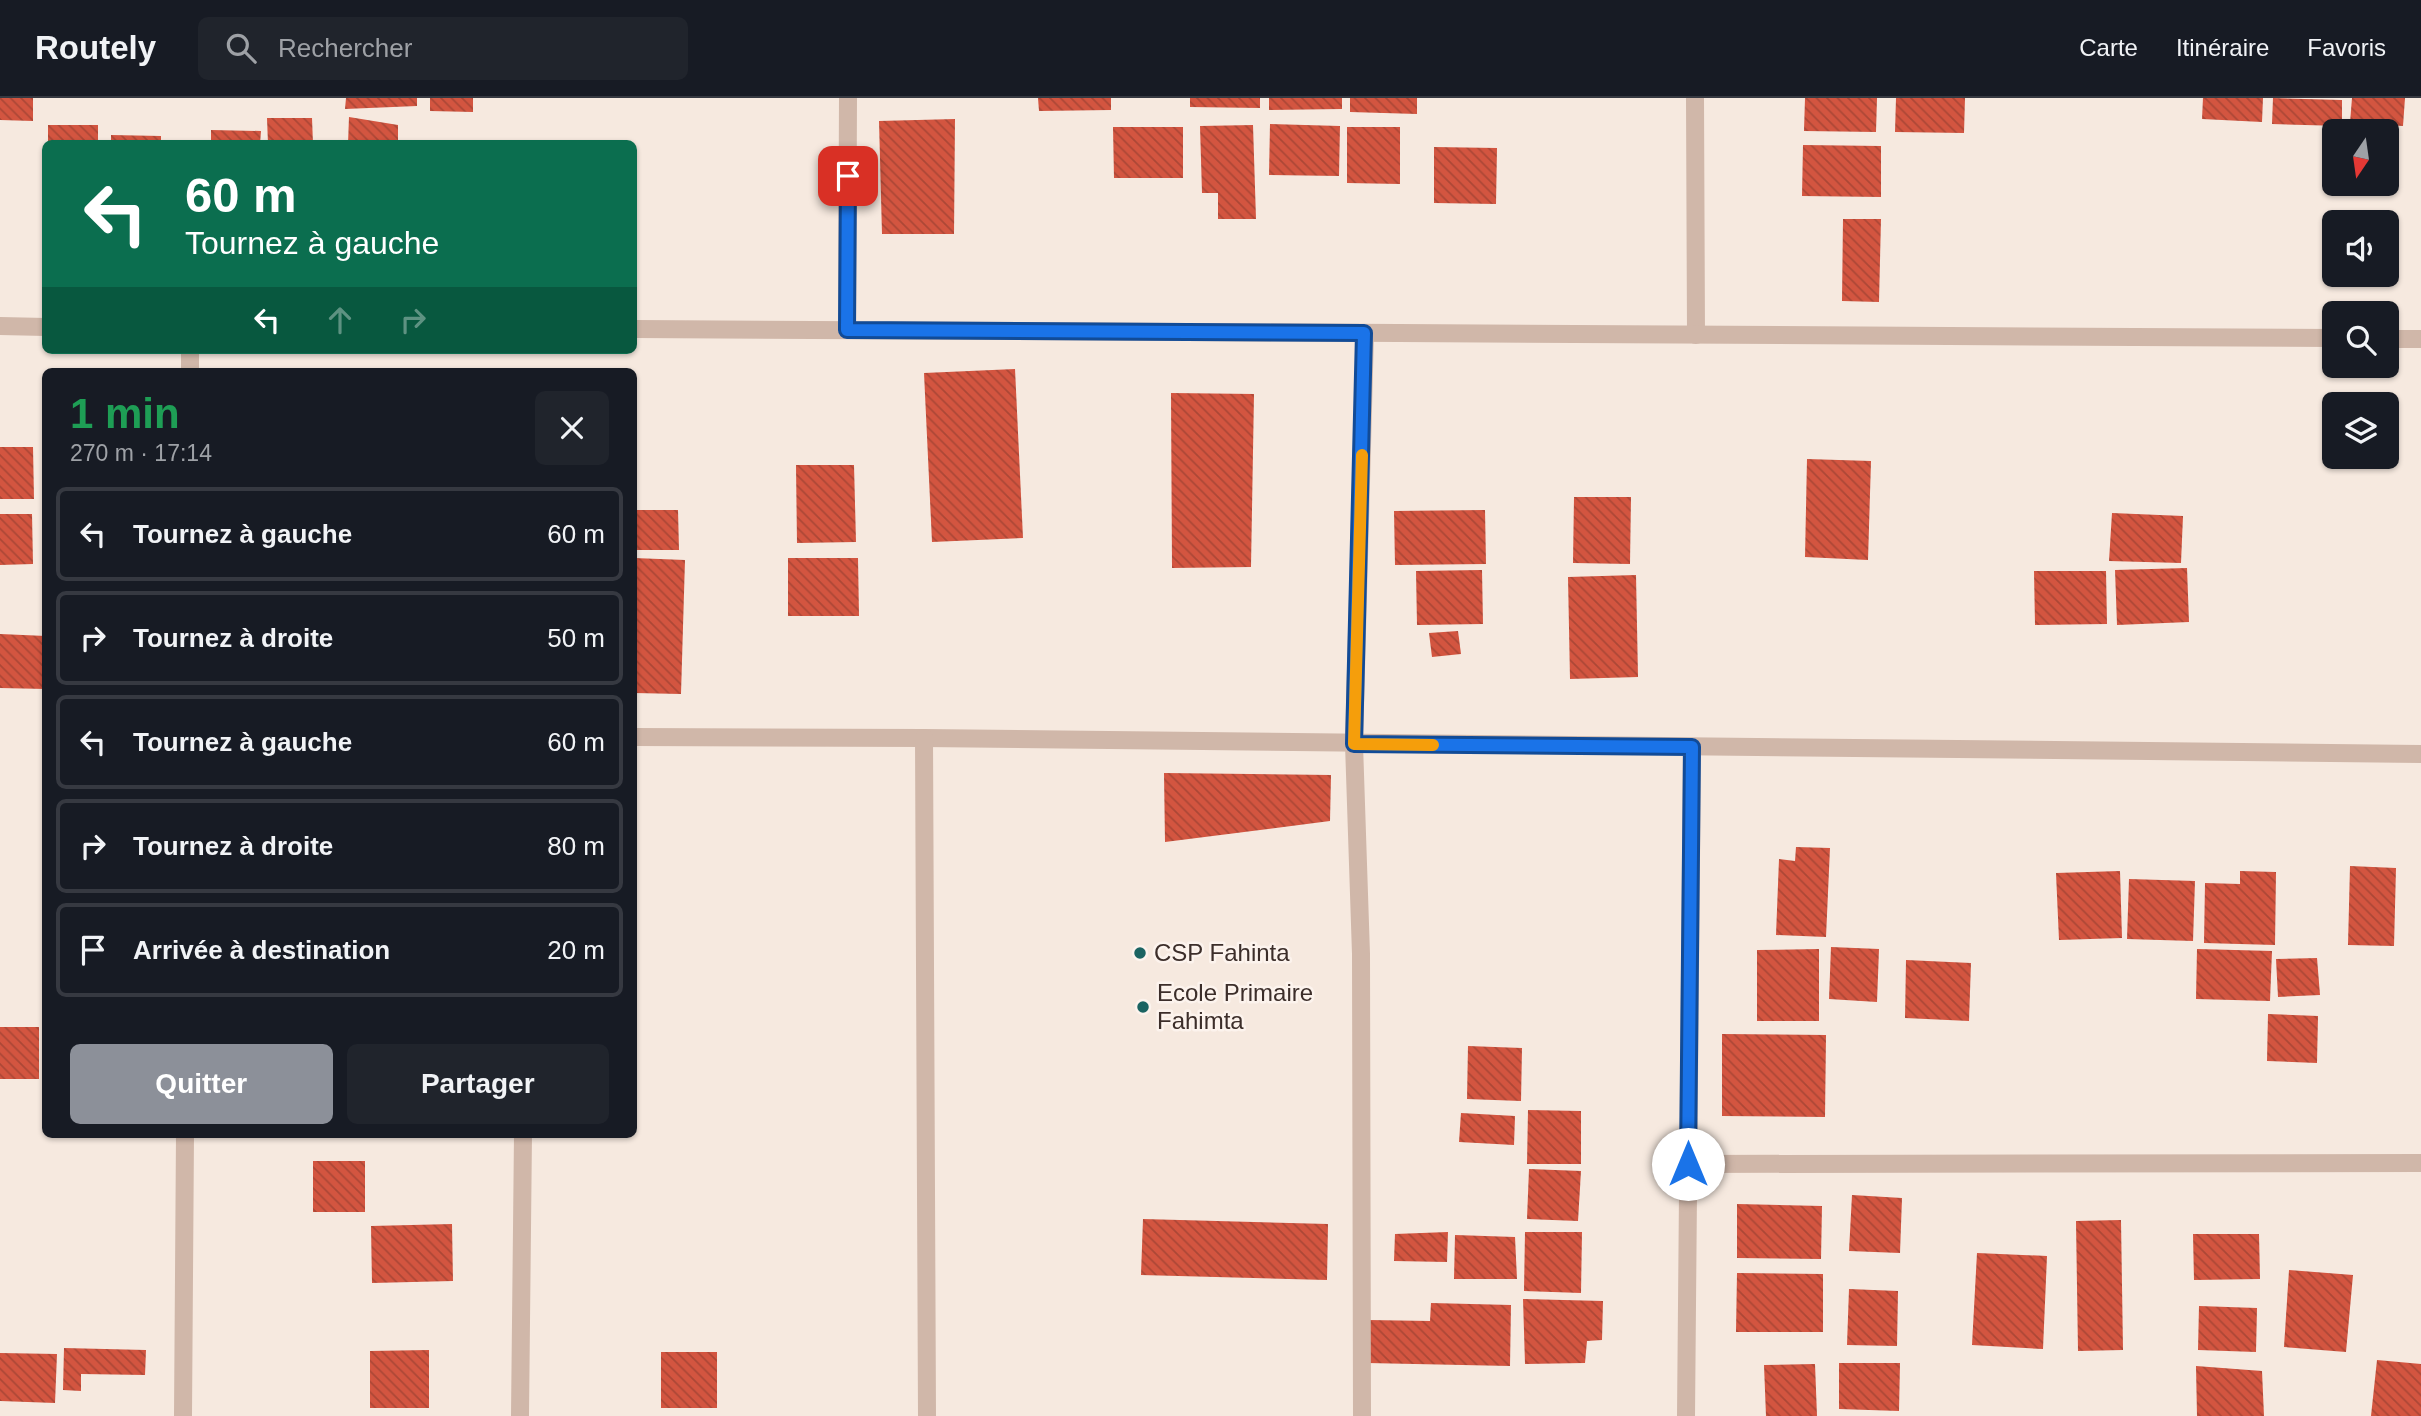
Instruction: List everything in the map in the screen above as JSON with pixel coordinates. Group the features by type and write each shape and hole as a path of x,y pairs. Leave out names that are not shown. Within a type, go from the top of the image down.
{"street":[{"path":"847,330 848,98"},
{"path":"1695,98 1696,335"},
{"path":"0,326 42,327"},
{"path":"637,330 2322,338"},
{"path":"1362,1416 1361,954 1354,744 1364,333"},
{"path":"2399,339 2421,339"},
{"path":"637,737 2421,754"},
{"path":"925,738 927,1416"},
{"path":"1686,1416 1692,747"},
{"path":"183,1416 185,1138"},
{"path":"520,1416 523,1138"},
{"path":"1688,1164 2421,1163"}],"building":[{"path":"0,98 33,98 33,121 0,120"},
{"path":"346,98 417,98 417,106 345,109"},
{"path":"430,98 473,98 473,112 430,111"},
{"path":"1038,98 1111,98 1111,110 1039,111"},
{"path":"1190,98 1260,98 1260,108 1190,107"},
{"path":"1269,98 1342,98 1342,109 1269,110"},
{"path":"1350,98 1417,98 1417,114 1350,112"},
{"path":"1805,98 1877,98 1876,132 1804,131"},
{"path":"1896,98 1965,98 1964,133 1895,132"},
{"path":"2203,98 2263,98 2262,122 2202,119"},
{"path":"2273,98 2342,100 2342,119 2322,119 2322,125 2272,124"},
{"path":"2352,98 2405,98 2403,126 2399,126 2399,119 2350,119"},
{"path":"349,117 398,125 398,140 348,140"},
{"path":"267,118 312,118 313,140 268,140"},
{"path":"955,119 954,234 882,234 879,121"},
{"path":"1270,124 1340,126 1339,176 1269,175"},
{"path":"48,125 98,125 98,140 48,140"},
{"path":"1253,125 1256,219 1218,219 1218,193 1202,193 1200,126"},
{"path":"1113,127 1183,127 1183,178 1114,178"},
{"path":"1347,127 1400,127 1400,184 1347,183"},
{"path":"211,130 261,131 260,140 211,140"},
{"path":"111,135 161,136 161,140 111,140"},
{"path":"1803,145 1881,146 1881,197 1802,196"},
{"path":"1434,147 1497,148 1496,204 1434,203"},
{"path":"1843,219 1881,219 1879,302 1842,301"},
{"path":"1015,369 1023,538 932,542 924,373"},
{"path":"1171,393 1254,394 1251,567 1172,568"},
{"path":"0,447 33,447 34,499 0,499"},
{"path":"1807,459 1871,461 1868,560 1805,557"},
{"path":"796,465 854,465 856,542 797,543"},
{"path":"1574,497 1631,497 1630,564 1573,563"},
{"path":"637,510 678,510 679,550 637,550"},
{"path":"1485,510 1486,564 1395,565 1394,511"},
{"path":"2112,513 2183,516 2181,563 2109,561"},
{"path":"0,514 32,514 33,564 0,565"},
{"path":"637,558 685,560 681,694 637,693"},
{"path":"788,558 858,558 859,616 788,616"},
{"path":"2187,568 2189,622 2117,625 2115,570"},
{"path":"1482,570 1483,624 1417,625 1416,571"},
{"path":"2034,571 2106,571 2107,624 2035,625"},
{"path":"1636,575 1638,677 1570,679 1568,577"},
{"path":"1458,631 1461,654 1432,657 1429,633"},
{"path":"0,634 42,636 42,689 0,688"},
{"path":"1164,773 1331,775 1330,821 1165,842"},
{"path":"1796,847 1830,848 1826,937 1776,935 1779,859 1795,861"},
{"path":"2350,866 2396,868 2394,946 2348,945"},
{"path":"2120,871 2122,938 2059,940 2056,873"},
{"path":"2240,871 2276,872 2275,945 2204,943 2205,883 2240,884"},
{"path":"2129,879 2195,881 2193,941 2127,939"},
{"path":"1831,947 1879,949 1877,1002 1829,999"},
{"path":"1819,949 1819,1021 1757,1021 1757,950"},
{"path":"2197,949 2272,951 2270,1001 2196,999"},
{"path":"2317,958 2320,995 2278,997 2276,959"},
{"path":"1906,960 1971,963 1969,1021 1905,1018"},
{"path":"2268,1014 2318,1016 2317,1063 2267,1061"},
{"path":"0,1027 39,1027 39,1079 0,1079"},
{"path":"1722,1034 1826,1035 1825,1117 1722,1116"},
{"path":"1468,1046 1522,1048 1521,1101 1467,1099"},
{"path":"1528,1110 1581,1111 1581,1164 1527,1164"},
{"path":"1461,1113 1515,1116 1514,1145 1459,1142"},
{"path":"313,1161 365,1161 365,1212 313,1212"},
{"path":"1529,1169 1581,1171 1578,1221 1527,1219"},
{"path":"1852,1195 1902,1198 1900,1253 1849,1251"},
{"path":"1737,1204 1822,1206 1821,1259 1737,1258"},
{"path":"1143,1219 1328,1224 1327,1280 1141,1275"},
{"path":"2121,1220 2123,1350 2078,1351 2076,1221"},
{"path":"452,1224 453,1281 372,1283 371,1226"},
{"path":"1448,1232 1447,1262 1394,1261 1395,1234"},
{"path":"1525,1232 1582,1232 1581,1293 1524,1291"},
{"path":"2193,1234 2259,1234 2260,1279 2194,1280"},
{"path":"1455,1235 1515,1237 1517,1279 1454,1279"},
{"path":"1977,1253 2047,1256 2043,1349 1972,1345"},
{"path":"2289,1270 2353,1275 2346,1352 2284,1347"},
{"path":"1737,1273 1823,1274 1823,1332 1736,1332"},
{"path":"1849,1289 1898,1291 1897,1346 1847,1345"},
{"path":"1523,1299 1603,1301 1602,1340 1587,1341 1585,1363 1525,1364"},
{"path":"1431,1303 1511,1305 1510,1366 1367,1363 1368,1320 1430,1321"},
{"path":"2199,1306 2257,1308 2256,1352 2198,1350"},
{"path":"64,1348 146,1350 145,1375 81,1374 81,1391 63,1390"},
{"path":"429,1350 429,1408 370,1408 370,1351"},
{"path":"661,1352 717,1352 717,1408 661,1408"},
{"path":"0,1353 57,1354 55,1403 0,1401"},
{"path":"2377,1360 2421,1364 2421,1416 2371,1416"},
{"path":"1839,1363 1900,1363 1899,1411 1839,1409"},
{"path":"1815,1364 1817,1416 1766,1416 1764,1365"},
{"path":"2196,1366 2262,1371 2264,1416 2197,1416"}],"slow traffic":[{"path":"1362,455 1354,744 1433,745"}],"place":[{"name":"CSP Fahinta","path":"1140,953"},
{"name":"Ecole Primaire Fahimta","path":"1143,1007"}],"route":[{"path":"848,176 847,330 1364,333 1354,744 1692,747 1688,1164"}]}
